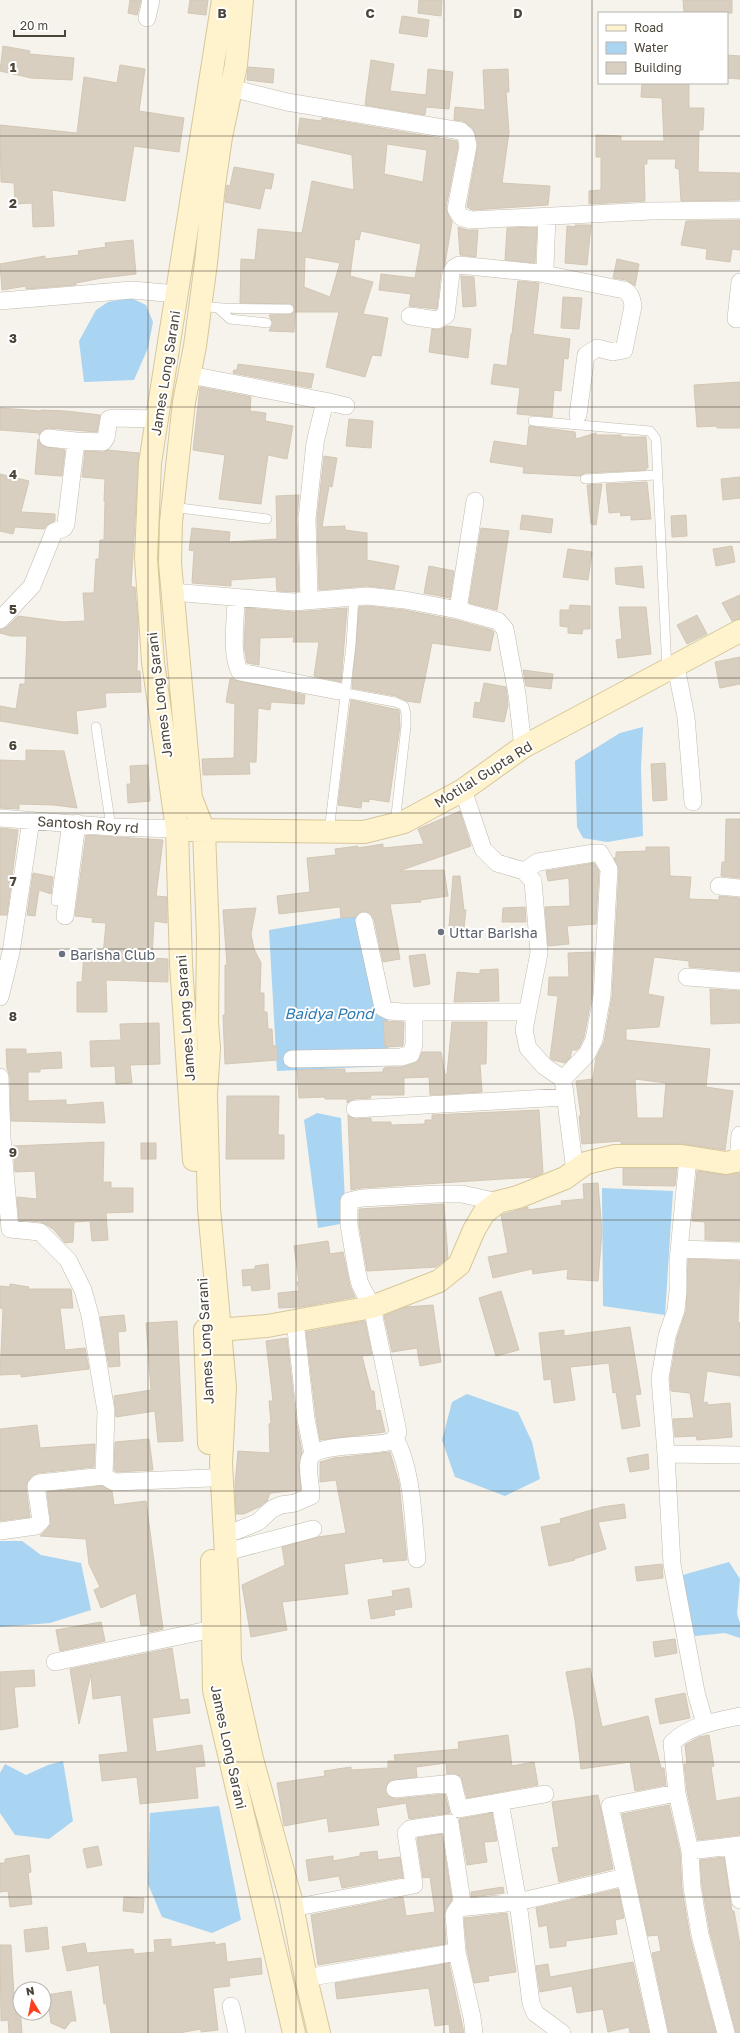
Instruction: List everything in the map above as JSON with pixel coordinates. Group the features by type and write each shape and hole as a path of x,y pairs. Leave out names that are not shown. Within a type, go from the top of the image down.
{"main road":[{"name":"James Long Sarani","path":"224,0 221,86 177,294 150,463 146,558 153,662 177,829 181,964 208,1268 212,1330 210,1478 214,1690 294,2033"},
{"path":"208,1268 209,1208 206,1094 209,1048 207,1022 208,938 204,831 190,798 170,563 172,507 184,402 190,375 210,308 214,185 221,86 236,65 242,0"},
{"name":"Motilal Gupta Rd","path":"177,829 204,831 364,832 404,822 463,790 523,747 740,631"},
{"path":"320,2033 306,1978 292,1908 274,1835 252,1759 230,1661 226,1542 221,1463 224,1387 212,1330 267,1326 372,1307 439,1281 459,1265 474,1230 484,1213 498,1202 518,1197 565,1178 586,1162 616,1156 688,1158 726,1163 739,1161"}],"street":[{"path":"147,18 151,0"},
{"path":"221,86 287,102 461,131 466,136 468,146 456,209 461,217 471,220 651,211 740,210"},
{"path":"539,273 545,267 547,216"},
{"path":"410,316 437,320 446,315 451,273 454,268 459,266 539,273 624,290 629,294 633,306 624,350 613,352 596,348 586,355 578,415"},
{"path":"736,318 740,282"},
{"path":"0,301 132,290 177,294"},
{"path":"190,375 346,406"},
{"path":"309,601 307,519 314,443 325,401"},
{"path":"48,438 103,442 106,438 109,419 157,420"},
{"path":"0,620 32,586 54,532 64,528 66,524 76,441"},
{"path":"458,610 475,501"},
{"path":"172,592 293,602 354,597 404,600 458,610 498,621 505,630 517,694 523,747"},
{"path":"236,598 235,656 236,665 240,672 342,692"},
{"path":"671,669 686,717 693,802"},
{"path":"463,790 483,849 497,863 524,871 533,881 539,953 526,1012 524,1030 528,1048 544,1066 563,1079 575,1171"},
{"name":"Santosh Roy rd","path":"0,818 111,827 177,829"},
{"path":"0,997 11,952 31,820"},
{"path":"65,916 72,823"},
{"path":"524,871 538,862 594,853 600,853 609,869 602,996 594,1040 587,1054 563,1079"},
{"path":"719,886 740,888"},
{"path":"364,921 383,1008 389,1011 414,1012 526,1012"},
{"path":"687,977 740,981"},
{"path":"292,1058 406,1056 411,1054 414,1045 414,1012"},
{"path":"0,1077 2,1138 10,1229 40,1232 68,1260 83,1290 90,1315 106,1411 104,1476"},
{"path":"355,1109 565,1096"},
{"path":"739,1161 740,1135"},
{"path":"688,1158 679,1249 676,1310 667,1336 660,1378 672,1564 696,1692 705,1724"},
{"path":"226,1542 236,1531 258,1522 272,1509 281,1505 295,1503 312,1496 309,1460 313,1454 357,1444 390,1442 395,1438 398,1432 372,1307 360,1284 357,1272 349,1225 349,1201 362,1198 462,1194 498,1202"},
{"path":"679,1249 740,1251"},
{"path":"295,1321 306,1419 313,1454"},
{"path":"395,1438 403,1453 407,1470 417,1559"},
{"path":"666,1454 740,1455"},
{"path":"0,1530 36,1526 41,1521 36,1486 40,1483 104,1476 114,1482 210,1478"},
{"path":"226,1542 313,1529"},
{"path":"55,1662 213,1628"},
{"path":"726,2033 700,1935 692,1887 690,1850 677,1793 672,1743 682,1733 705,1724 740,1716"},
{"path":"395,1789 453,1783 459,1809 545,1794"},
{"path":"659,2033 610,1806 677,1793"},
{"path":"500,1802 518,1902 531,2003 535,2013 562,2033"},
{"path":"292,1908 414,1885 406,1833 410,1829 450,1823 463,1908"},
{"path":"690,1850 736,1845 740,1900"},
{"path":"474,2033 472,2017 457,1952 454,1914 458,1908 518,1902 626,1877"},
{"path":"306,1978 457,1952"},
{"path":"231,2006 237,2033"}],"lane":[{"path":"210,308 230,307 289,309"},
{"path":"210,308 230,318 267,324"},
{"path":"533,421 650,431 656,439 656,475 671,669"},
{"path":"585,479 656,475"},
{"path":"172,507 268,519"},
{"path":"329,832 342,692 351,645 354,597"},
{"path":"342,692 395,702 404,706 406,726 395,824"},
{"path":"96,727 111,827"},
{"path":"56,901 72,823"}],"water":[{"path":"131,298 146,305 153,322 148,348 134,380 84,382 79,341 96,310 108,302"},
{"path":"643,727 641,768 643,836 607,842 583,838 577,827 575,761 620,733"},
{"name":"Baidya Pond","path":"358,915 389,1026 388,1066 277,1071 269,930"},
{"path":"317,1113 341,1118 346,1223 318,1228 304,1120"},
{"path":"602,1188 673,1191 665,1315 603,1306"},
{"path":"467,1394 518,1412 532,1442 540,1479 505,1496 455,1477 442,1440 452,1402"},
{"path":"0,1541 22,1541 41,1555 81,1563 91,1610 50,1623 0,1627"},
{"path":"729,1562 740,1579 737,1614 740,1623 740,1638 725,1633 695,1636 682,1602 679,1576"},
{"path":"63,1761 73,1821 49,1839 15,1835 0,1813 0,1773 5,1764 26,1775 48,1765"},
{"path":"219,1806 241,1920 212,1933 162,1917 148,1884 150,1813"}],"building":[{"path":"130,0 141,0 137,15 128,13"},
{"path":"190,0 208,0 206,15 188,13"},
{"path":"419,0 442,0 441,16 418,13"},
{"path":"683,0 732,0 732,13 684,12"},
{"path":"402,16 429,20 427,37 399,33"},
{"path":"3,46 30,51 29,54 74,58 72,80 31,78 0,71"},
{"path":"728,55 740,56 740,79 728,78"},
{"path":"371,60 394,64 390,91 426,95 428,69 453,72 449,109 426,107 425,115 365,105"},
{"path":"120,65 145,69 139,111 184,118 179,152 134,146 125,201 52,190 54,226 33,227 32,203 15,204 14,183 1,182 0,125 77,133 84,77 117,83"},
{"path":"248,67 274,69 273,83 247,80"},
{"path":"508,69 509,92 506,92 509,132 502,183 550,186 548,205 472,210 467,207 478,144 473,129 463,121 454,120 455,107 485,110 483,70"},
{"path":"642,84 689,84 689,108 704,108 703,130 699,130 698,172 740,173 740,200 681,201 679,169 675,168 676,159 647,159 647,164 644,164 645,201 589,204 589,191 601,190 601,157 596,157 596,135 621,136 621,141 664,141 662,98 641,97"},
{"path":"300,118 321,121 322,118 457,141 458,146 446,207 452,222 445,264 441,272 437,309 409,306 411,294 379,290 381,274 415,278 421,244 361,231 359,240 355,239 350,276 373,282 363,314 388,318 381,356 372,355 365,377 326,367 339,312 295,312 294,332 269,331 273,323 269,315 292,314 295,310 292,304 240,303 241,259 255,260 258,229 302,233 312,181 354,190 352,155 297,143","holes":["387,144 427,150 423,182 384,174","305,257 340,263 330,297 304,287"]},
{"path":"234,167 274,174 271,189 265,188 260,209 225,202 227,185 230,186"},
{"path":"740,220 740,250 732,249 730,262 706,259 707,249 681,245 686,221"},
{"path":"575,225 591,225 587,265 565,263 567,226 575,227"},
{"path":"458,227 468,230 478,230 476,257 460,255"},
{"path":"537,227 535,263 505,260 507,228"},
{"path":"133,240 136,274 102,278 76,283 76,285 26,289 26,286 2,290 0,264 45,256 45,259 79,255 78,251 106,247 105,243"},
{"path":"617,259 639,264 635,286 626,280 613,278"},
{"path":"461,276 474,277 476,306 463,307"},
{"path":"518,281 539,283 533,334 570,339 568,359 564,358 561,391 554,390 552,417 517,414 520,388 491,384 494,364 507,366"},
{"path":"563,297 582,298 579,329 561,328"},
{"path":"447,326 471,329 468,358 429,352 432,329 441,329"},
{"path":"238,364 314,374 311,388 233,373 234,370 237,370"},
{"path":"740,382 740,428 717,428 717,426 697,427 694,385"},
{"path":"200,387 251,397 250,411 266,413 265,421 293,426 287,459 268,455 261,504 219,499 225,455 193,450"},
{"path":"0,408 66,411 100,415 97,432 49,428 44,429 39,435 39,433 0,430"},
{"path":"349,419 373,421 371,448 346,446"},
{"path":"529,426 575,432 576,439 596,433 596,435 621,435 621,437 646,437 648,468 646,468 646,470 585,473 580,476 523,473 524,467 490,462 494,441 527,446"},
{"path":"38,439 42,446 65,450 62,476 35,474"},
{"path":"108,450 139,453 131,587 135,587 138,623 137,671 140,671 141,692 105,693 106,707 76,711 78,734 0,721 0,706 16,709 20,684 25,684 27,636 11,636 0,633 0,630 7,627 18,616 63,622 85,621 83,593 94,593 96,559 99,559 100,540 104,540 105,479 82,477 85,451 103,452"},
{"path":"324,456 337,458 332,487 329,486 322,527 345,526 345,530 367,533 367,560 399,566 394,589 366,586 319,590 317,519"},
{"path":"0,474 29,481 21,512 55,514 55,521 47,525 44,529 15,527 13,534 0,531"},
{"path":"740,477 740,498 723,500 721,479"},
{"path":"647,482 651,519 631,520 631,515 621,516 620,512 609,513 606,484"},
{"path":"602,484 596,525 591,524 587,485"},
{"path":"299,495 297,519 299,592 277,591 276,577 231,580 231,586 192,583 194,551 189,550 192,528 230,532 229,542 277,539 276,496"},
{"path":"522,515 553,519 551,533 520,529"},
{"path":"686,515 687,536 672,537 671,516"},
{"path":"481,528 509,531 497,610 469,603"},
{"path":"732,546 735,562 716,566 713,549"},
{"path":"568,549 592,552 588,580 563,577"},
{"path":"429,566 454,571 450,598 424,593"},
{"path":"642,566 644,588 616,584 615,568"},
{"path":"740,595 740,619 732,621 722,603"},
{"path":"570,605 590,606 590,629 583,629 582,634 568,633 568,627 560,626 560,610 569,610"},
{"path":"367,606 404,610 456,620 492,630 494,632 490,651 432,643 420,703 407,701 396,696 352,688 359,607"},
{"path":"619,607 646,607 651,654 618,658 616,640 622,639"},
{"path":"246,608 294,612 347,608 341,682 314,676 319,642 293,642 294,637 260,638 259,665 247,663 244,646"},
{"path":"697,615 707,634 687,644 677,625"},
{"path":"740,657 740,684 720,688 715,662"},
{"path":"523,670 553,674 551,689 526,686"},
{"path":"230,679 305,695 304,704 271,702 270,710 258,708 256,762 249,762 250,774 203,775 202,759 234,758 235,704 226,702"},
{"path":"484,683 506,687 508,705 504,722 473,717 475,702 480,703"},
{"path":"351,700 399,710 400,726 389,802 369,799 369,802 362,801 361,808 338,805"},
{"path":"26,750 64,751 77,808 54,805 19,804 19,809 0,808 0,760 26,761"},
{"path":"665,763 667,800 653,801 651,764"},
{"path":"148,765 150,801 128,803 127,784 131,784 130,766"},
{"path":"460,811 471,846 399,871 444,870 448,896 420,900 421,902 390,904 400,959 383,962 374,919 367,912 362,911 355,917 341,918 340,907 279,914 277,896 310,892 307,858 336,855 335,849 358,846 358,848 383,844 383,848 424,844 418,829"},
{"path":"726,819 740,819 740,878 721,876 722,862 725,862"},
{"path":"0,828 18,830 7,915 0,915"},
{"path":"86,835 163,840 156,896 167,897 167,923 154,921 152,958 168,959 168,982 106,980 107,1012 77,1012 77,982 82,982 84,953 103,955 106,923 92,922 93,918 75,916"},
{"path":"646,847 669,847 670,876 691,877 689,899 719,900 719,896 740,898 740,971 689,967 689,961 654,957 648,994 664,997 659,1027 626,1029 626,1040 710,1049 706,1087 733,1091 725,1150 682,1144 621,1144 621,1141 582,1144 579,1116 581,1116 576,1081 593,1079 596,1058 604,1042 612,997 619,870 614,858 616,857 616,852 646,851","holes":["635,1079 666,1083 663,1118 637,1118"]},
{"path":"594,863 599,871 596,924 567,926 569,944 548,946 545,907 570,906 569,878 548,881 546,871"},
{"path":"33,873 53,877 51,894 39,890 35,916 27,915"},
{"path":"453,876 460,876 464,910 466,910 464,928 449,927"},
{"path":"525,907 526,922 502,922 503,908"},
{"path":"256,908 251,934 254,949 261,963 260,993 264,993 264,1012 267,1012 268,1029 272,1029 273,1046 277,1046 278,1060 225,1064 223,1015 225,1015 225,965 227,965 223,910"},
{"path":"594,952 592,995 584,1037 579,1048 577,1050 572,1050 570,1058 565,1063 553,1060 550,1058 558,996 548,995 549,977 569,977 568,953"},
{"path":"425,954 430,984 414,987 409,956"},
{"path":"498,969 499,1001 454,1002 457,972 480,974 480,970"},
{"path":"710,989 740,991 740,1023 711,1024"},
{"path":"383,1021 404,1022 403,1046 385,1047"},
{"path":"452,1022 487,1022 486,1064 480,1064 482,1092 430,1095 429,1077 404,1078 404,1095 370,1095 371,1098 354,1099 347,1103 347,1099 325,1099 325,1097 299,1098 297,1070 345,1069 345,1073 383,1072 383,1069 386,1067 401,1067 418,1061 422,1052 441,1052 445,1075 447,1074"},
{"path":"159,1023 160,1064 130,1065 132,1083 116,1084 115,1066 91,1067 90,1041 121,1040 120,1024"},
{"path":"6,1049 26,1049 26,1054 61,1052 62,1068 40,1069 40,1072 28,1072 28,1101 66,1100 66,1105 103,1102 105,1123 11,1121 10,1077 7,1068"},
{"path":"227,1096 279,1096 278,1135 284,1135 284,1159 226,1159"},
{"path":"539,1110 543,1173 535,1177 361,1188 351,1190 348,1115 355,1119 371,1118 371,1122 391,1122 391,1125 425,1124 425,1120 432,1120 432,1115"},
{"path":"104,1142 103,1182 111,1182 111,1188 133,1188 133,1212 106,1213 108,1240 92,1241 90,1221 74,1222 73,1242 65,1243 54,1230 41,1222 19,1220 17,1197 37,1199 35,1171 15,1172 13,1146"},
{"path":"141,1143 156,1143 156,1159 141,1159"},
{"path":"623,1168 677,1168 675,1186 623,1185"},
{"path":"697,1171 724,1175 740,1173 740,1241 705,1240 705,1222 692,1221"},
{"path":"598,1183 602,1232 598,1281 567,1279 568,1269 533,1274 532,1269 493,1278 488,1257 508,1253 501,1215 528,1207 528,1210 562,1205 561,1201 584,1199 583,1184"},
{"path":"444,1204 448,1258 436,1267 367,1271 359,1224 359,1209"},
{"path":"328,1241 330,1254 343,1252 350,1286 355,1297 301,1307 279,1308 278,1293 299,1291 294,1246"},
{"path":"688,1259 740,1261 738,1322 740,1323 740,1376 707,1371 703,1403 707,1402 708,1405 730,1403 732,1437 697,1440 696,1436 675,1437 673,1419 694,1418 690,1393 671,1391 670,1378 677,1338 686,1311"},
{"path":"268,1264 270,1289 252,1291 251,1285 243,1286 242,1270 255,1269 255,1266"},
{"path":"10,1284 29,1287 28,1289 71,1289 73,1308 60,1308 65,1350 85,1348 89,1369 21,1377 21,1374 0,1375 3,1309 0,1308 0,1286 10,1287"},
{"path":"501,1291 519,1350 496,1356 479,1298"},
{"path":"433,1305 441,1362 420,1366 417,1348 392,1352 384,1316 405,1307"},
{"path":"124,1315 126,1331 118,1332 120,1366 109,1367 100,1317"},
{"path":"177,1321 183,1441 158,1442 155,1411 116,1417 114,1396 151,1390 146,1323"},
{"path":"365,1321 372,1355 362,1356 371,1391 374,1391 376,1411 380,1410 385,1432 320,1440 306,1332"},
{"path":"630,1327 641,1394 635,1395 640,1426 622,1429 616,1392 613,1393 609,1363 570,1367 575,1400 554,1403 551,1379 544,1380 539,1333 564,1330 564,1336"},
{"path":"287,1338 296,1420 302,1452 299,1465 301,1490 270,1493 267,1501 261,1506 244,1514 236,1514 235,1484 238,1451 270,1453 269,1424 271,1423 269,1401 273,1401 266,1341"},
{"path":"37,1425 40,1448 95,1444 94,1467 38,1473 32,1476 26,1487 30,1517 0,1521 0,1429"},
{"path":"149,1439 153,1470 117,1472 114,1470 115,1442"},
{"path":"390,1452 399,1483 407,1560 383,1562 383,1558 344,1564 348,1594 282,1602 287,1630 251,1637 242,1585 285,1565 282,1547 318,1537 346,1533 336,1480 320,1482 320,1462 334,1458"},
{"path":"648,1454 649,1469 630,1472 627,1458"},
{"path":"102,1486 112,1491 114,1505 146,1501 163,1629 150,1632 149,1625 141,1626 136,1593 101,1608 94,1590 100,1587 89,1564 86,1539 40,1536 51,1524 47,1492"},
{"path":"624,1504 626,1518 598,1522 606,1549 574,1559 575,1560 549,1566 541,1527 561,1523 560,1519 602,1507"},
{"path":"662,1564 663,1578 637,1581 635,1567"},
{"path":"409,1588 412,1607 394,1610 395,1615 371,1619 368,1600 393,1596 392,1591"},
{"path":"101,1622 105,1641 60,1651 56,1630"},
{"path":"675,1639 677,1653 655,1657 653,1642"},
{"path":"172,1648 180,1700 188,1699 190,1713 152,1718 156,1752 202,1745 205,1766 195,1767 198,1798 140,1804 137,1777 102,1781 99,1755 128,1752 121,1695 93,1699 91,1674 79,1724 70,1669"},
{"path":"590,1668 602,1727 648,1716 661,1768 664,1768 666,1785 635,1791 630,1762 581,1769 575,1720 566,1672"},
{"path":"34,1670 35,1686 14,1687 18,1727 0,1730 0,1672"},
{"path":"685,1693 690,1718 660,1724 655,1699"},
{"path":"508,1735 512,1766 534,1762 538,1785 467,1798 461,1777 456,1774 447,1774 446,1763 416,1767 417,1777 389,1781 385,1790 387,1795 396,1799 445,1794 450,1813 409,1819 406,1803 376,1808 379,1825 329,1832 327,1818 284,1826 277,1783 325,1776 324,1771 351,1767 351,1770 388,1768 388,1761 395,1761 394,1755 459,1749 458,1742"},
{"path":"709,1735 714,1766 711,1767 716,1801 740,1797 740,1835 698,1840 687,1791 684,1764 687,1764 685,1745 699,1737"},
{"path":"598,1795 613,1869 559,1882 552,1848 559,1847 552,1802"},
{"path":"669,1805 680,1852 682,1889 690,1937 716,2033 669,2033 652,1953 661,1951 658,1935 648,1936 622,1814"},
{"path":"492,1813 497,1841 484,1842 487,1862 467,1865 459,1819"},
{"path":"442,1834 452,1900 444,1914 446,1944 318,1965 311,1915 403,1897 406,1916 435,1912 430,1877 423,1878 417,1838"},
{"path":"98,1846 102,1865 87,1868 83,1849"},
{"path":"377,1851 378,1860 400,1857 403,1877 342,1888 339,1876 309,1881 306,1860 333,1856 333,1861 360,1856 360,1853"},
{"path":"29,1855 31,1872 28,1873 32,1904 10,1907 8,1891 0,1892 0,1863 5,1863 5,1859"},
{"path":"724,1857 732,1911 734,1911 740,1945 740,2033 736,2033 710,1933 702,1886 700,1860"},
{"path":"503,1887 504,1893 471,1897 471,1892"},
{"path":"618,1889 624,1918 615,1920 617,1934 566,1941 566,1946 550,1948 547,1925 539,1927 536,1908"},
{"path":"124,1897 144,1898 143,1913 123,1911"},
{"path":"507,1913 516,1972 488,1976 489,1981 474,1983 467,1950 464,1918"},
{"path":"47,1927 49,1949 26,1952 24,1930"},
{"path":"171,1939 171,1947 215,1942 215,1945 225,1943 227,1962 261,1958 262,1974 229,1978 230,1986 213,1988 218,2030 201,2032 201,2029 179,2033 111,2033 106,2003 104,2004 99,1965 67,1971 62,1947 85,1943 87,1953 133,1949 134,1954 155,1952 154,1940"},
{"path":"0,1945 11,1945 13,1981 12,2021 21,2021 22,2033 9,2033 8,2020 1,2021"},
{"path":"633,1962 649,2033 630,2033 629,2027 608,2032 603,2009 577,2013 572,1986 540,1992 536,1966 548,1964 550,1977"},
{"path":"449,1963 464,2033 450,2033 449,2024 435,2026 429,1988 337,1999 335,1983"},
{"path":"71,1991 76,2021 71,2021 65,2029 51,2023 52,1994"}],"place":[{"name":"Uttar Barisha","path":"441,932"},
{"name":"Barisha Club","path":"62,954"}]}
